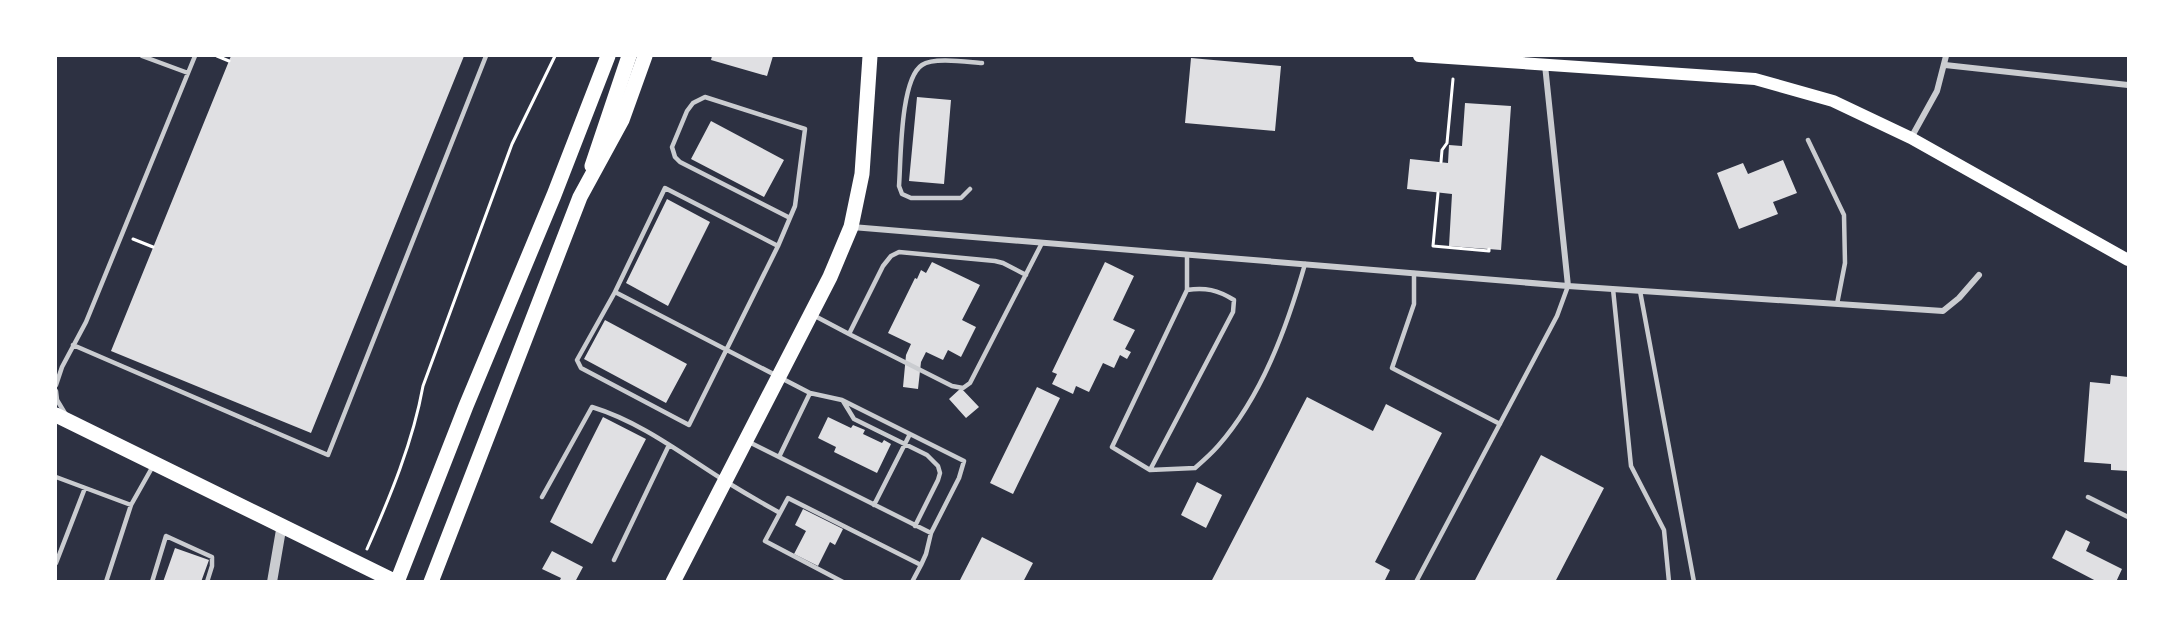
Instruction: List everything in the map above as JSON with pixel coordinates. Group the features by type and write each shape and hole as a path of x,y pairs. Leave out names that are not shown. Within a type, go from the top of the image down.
{"main road":[{"path":"56,415 282,524 396,582 554,195 608,56"},
{"path":"431,582 580,197 629,56"},
{"path":"580,197 622,120 645,56"},
{"path":"673,581 835,267 851,227 862,174 870,56"},
{"path":"1419,56 1545,60 1755,79 1833,101 1911,138 2128,260"}],"street":[{"path":"1911,138 1937,91 1946,56"},
{"path":"1545,60 1568,286"},
{"path":"1945,65 2128,85"},
{"path":"851,227 1568,286 1943,311 1959,298 1979,275"},
{"path":"272,582 282,524"}],"lane":[{"path":"142,56 188,73"},
{"path":"56,385 62,367 86,322 195,56"},
{"path":"73,345 328,455 486,56"},
{"path":"970,189 961,198 911,198 902,194 899,186 906,96 911,78 922,65 938,62 982,63"},
{"path":"778,246 665,188 615,292 577,360 581,368 689,425 728,350 778,246 790,218 795,206 805,129 705,97 693,103 687,111 672,147 675,157 680,162 790,218"},
{"path":"1809,140 1844,215 1845,263 1837,304"},
{"path":"811,314 952,386 963,388 970,383 1042,243"},
{"path":"849,334 883,266 891,256 899,252 1003,263 1026,275"},
{"path":"1187,255 1187,290 1112,447 1150,470 1195,468 1217,447 1234,426 1256,390 1282,332 1305,264"},
{"path":"1414,273 1414,304 1392,368 1500,424"},
{"path":"1416,582 1557,316 1568,286"},
{"path":"1150,470 1233,312 1234,300 1222,292 1203,287 1187,290"},
{"path":"1613,289 1631,466 1664,530 1669,582"},
{"path":"1640,291 1694,582"},
{"path":"615,292 810,393 842,400 964,461 959,478 931,534 926,555 912,582"},
{"path":"56,391 57,400 65,414 82,429"},
{"path":"778,457 810,393"},
{"path":"842,400 854,419 927,455 938,466 940,473 938,480 915,526"},
{"path":"542,497 592,407 613,413 669,444 725,481 780,513"},
{"path":"874,505 910,434"},
{"path":"746,441 931,534"},
{"path":"614,560 669,444"},
{"path":"106,582 131,505 154,463"},
{"path":"56,477 131,505"},
{"path":"56,563 85,488"},
{"path":"2088,497 2128,517"},
{"path":"843,582 765,541 788,498 921,565"},
{"path":"152,582 166,536 212,556 212,567 207,582"}],"path":[{"path":"217,56 229,61"},
{"path":"376,527 417,418 423,386 498,179 512,144 555,56"},
{"path":"1441,162 1442,150 1448,143 1452,79"},
{"path":"1438,193 1433,246 1489,251 1490,249"},
{"path":"122,234 153,247"}],"building":[{"path":"231,56 464,56 311,433 111,351"},
{"path":"712,56 773,56 767,76 711,60"},
{"path":"1191,58 1281,66 1275,131 1185,123"},
{"path":"917,97 951,100 944,184 909,181"},
{"path":"1465,103 1511,106 1501,250 1449,246 1452,194 1407,189 1410,159 1448,163 1449,145 1462,146"},
{"path":"711,121 784,160 764,197 691,159"},
{"path":"1783,160 1797,193 1773,202 1778,214 1739,229 1717,173 1743,163 1748,174"},
{"path":"667,199 710,222 668,306 626,283"},
{"path":"932,262 980,285 962,320 976,327 961,357 948,350 943,360 926,352 921,362 918,389 903,387 906,355 911,344 888,333 915,278 917,279 921,270 926,273"},
{"path":"1105,262 1134,276 1113,320 1135,330 1125,349 1131,352 1127,359 1120,355 1114,368 1103,363 1089,392 1076,386 1073,394 1052,384 1057,374 1052,372"},
{"path":"605,320 687,364 666,403 584,359"},
{"path":"2111,375 2128,377 2128,471 2111,470 2111,464 2084,462 2090,382 2110,384"},
{"path":"1037,387 1060,398 1013,494 990,483"},
{"path":"961,388 979,407 966,418 949,399"},
{"path":"1307,397 1373,431 1386,404 1442,433 1375,562 1390,570 1384,582 1211,582"},
{"path":"603,417 646,439 592,544 550,522"},
{"path":"828,417 851,428 853,425 865,430 863,434 882,443 884,440 891,444 877,473 834,452 836,447 818,438"},
{"path":"1541,455 1604,488 1555,582 1474,582"},
{"path":"1197,482 1222,495 1206,528 1181,515"},
{"path":"803,509 843,529 835,545 830,542 818,566 794,554 806,531 795,525"},
{"path":"2066,530 2090,542 2086,551 2122,569 2116,582 2098,582 2052,558"},
{"path":"982,537 1033,563 1023,582 959,582"},
{"path":"175,548 209,560 201,582 163,582"},
{"path":"552,551 583,567 575,582 559,582 561,578 542,569"}]}
